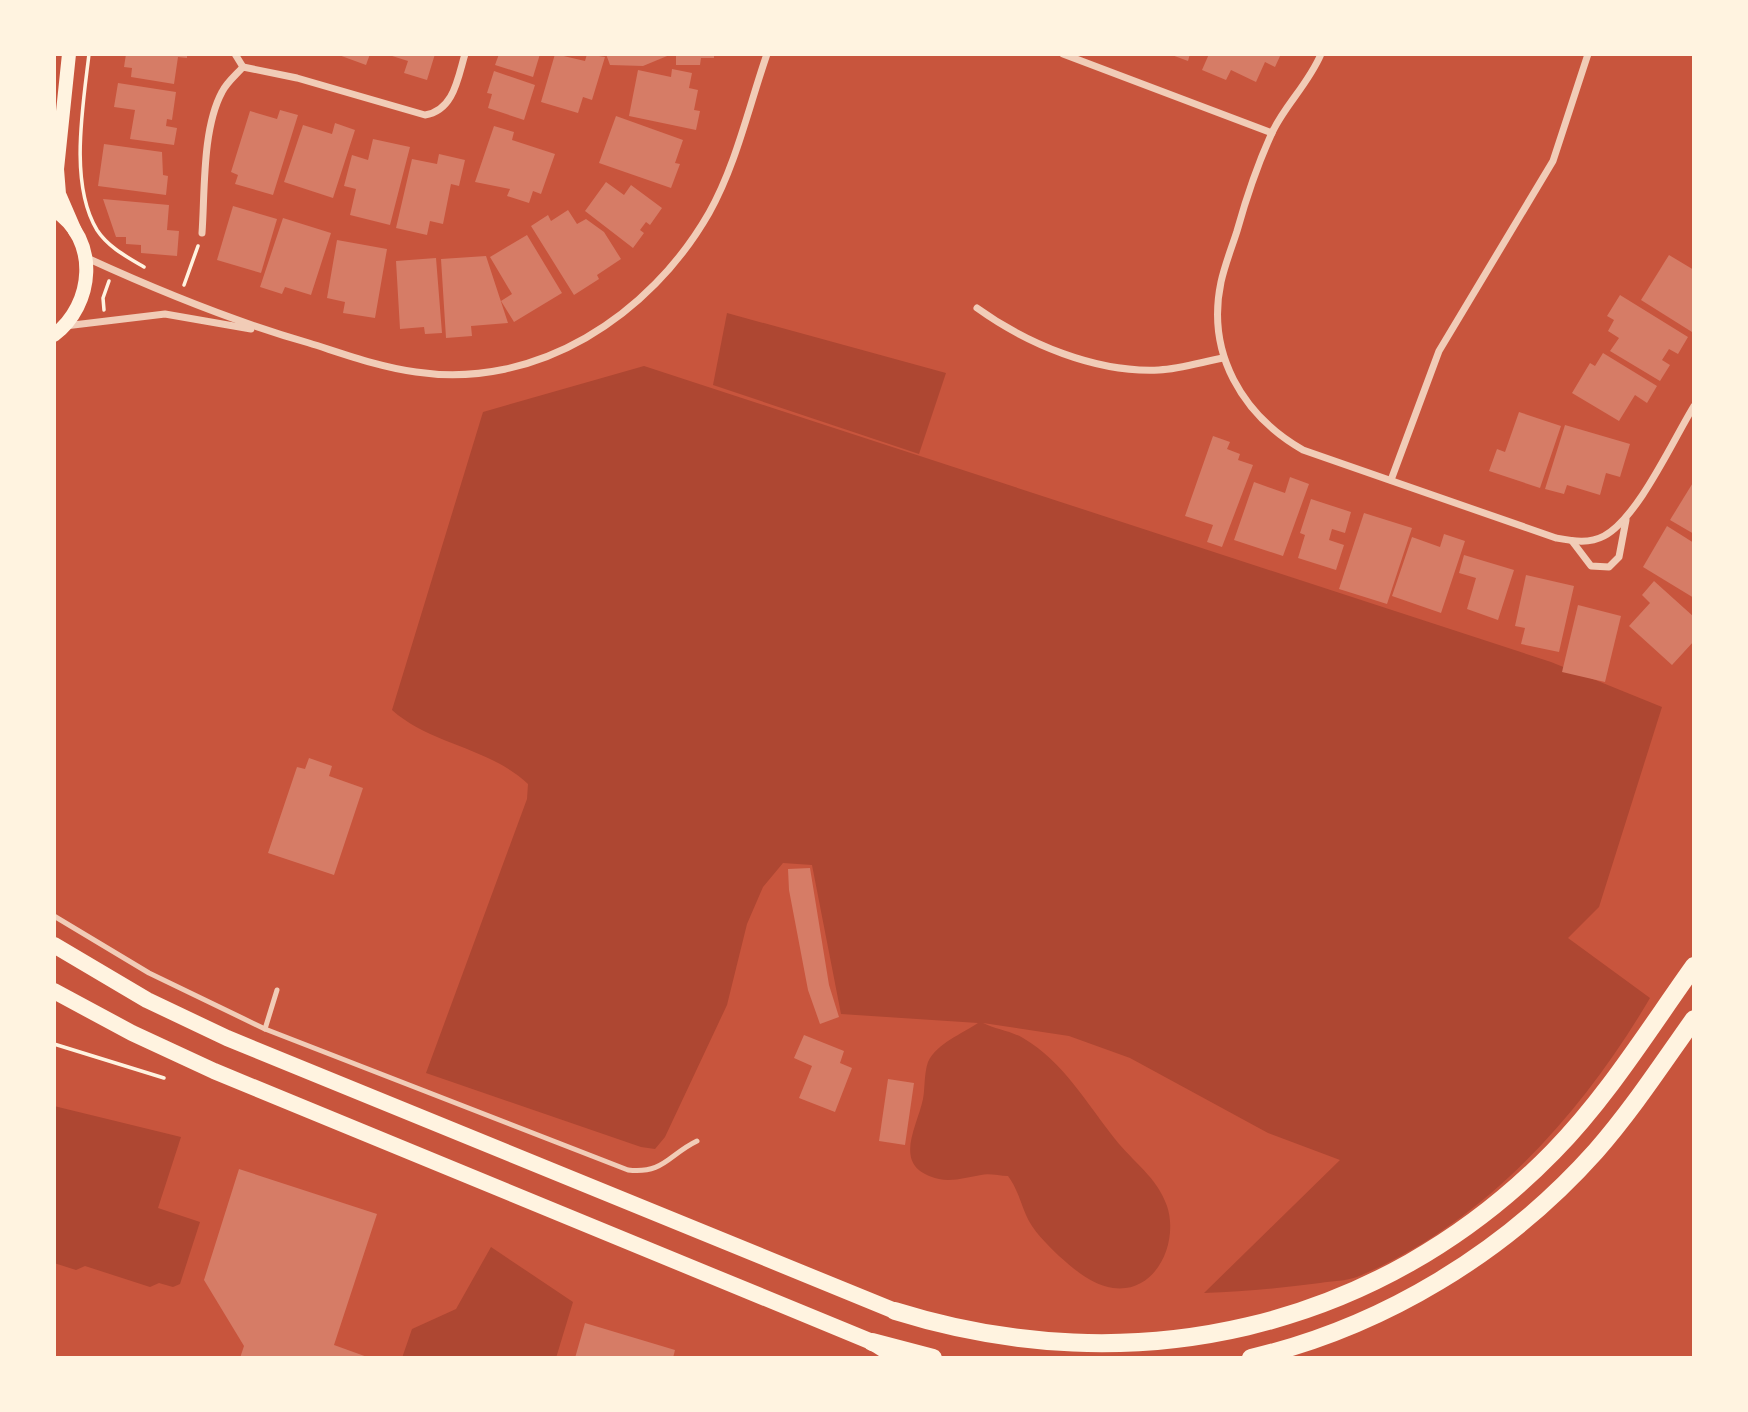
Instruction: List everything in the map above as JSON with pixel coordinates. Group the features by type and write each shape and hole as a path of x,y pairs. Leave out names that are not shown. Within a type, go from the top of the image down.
{"highway":[{"path":"895,1311 950,1327 1006,1338 1063,1344 1120,1345 1233,1331 1342,1296 1394,1272 1443,1242 1490,1209 1533,1171 1598,1101 1694,967"},
{"path":"1251,1358 1326,1335 1381,1312 1452,1273 1509,1233 1555,1194 1596,1151 1694,1019"},
{"path":"872,1342 933,1358"}],"main road":[{"path":"60,331 84,295 86,258 60,194 57,169 69,54"},
{"path":"54,210 75,230"},
{"path":"54,945 147,1000 227,1038 895,1311"},
{"path":"54,991 214,1071 872,1342 897,1358"}],"street":[{"path":"235,54 243,67 297,78 425,115 440,110 452,97 465,54"},
{"path":"86,258 176,299 268,332 383,365 436,374 484,373 509,369 580,342 610,324 667,273 699,229 720,191 766,54"},
{"path":"1063,54 1075,56 1272,133"},
{"path":"1321,54 1305,86 1272,133 1245,203 1221,283 1218,322 1223,358 1238,391 1257,416 1280,437 1303,450 1572,541 1603,537 1626,519"},
{"path":"1391,480 1439,351 1553,161 1588,54"},
{"path":"202,233 206,164 215,112 223,90 243,67"},
{"path":"977,308 1016,334 1118,368 1163,370 1223,358"},
{"path":"60,331 105,321 165,314 268,332"},
{"path":"1572,541 1591,566 1609,567 1619,557 1626,519 1694,406"}],"lane":[{"path":"54,916 149,973 265,1029 628,1170 647,1172 659,1168 697,1141"},
{"path":"265,1029 277,990"}],"path":[{"path":"89,54 80,172 86,207 99,232 119,252 148,269"},
{"path":"175,283 184,287 202,233"},
{"path":"105,321 103,298 119,252"},
{"path":"54,1044 164,1078"}],"shaded area":[{"path":"727,313 946,373 919,454 713,385"},
{"path":"644,366 1551,662 1662,707 1599,907 1568,938 1650,998 1593,1083 1526,1161 1488,1196 1403,1255 1348,1279 1262,1290 1204,1293 1340,1160 1268,1133 1130,1058 1069,1036 983,1023 1023,1038 1051,1059 1074,1084 1115,1139 1151,1178 1163,1196 1170,1220 1170,1234 1167,1249 1153,1274 1142,1283 1128,1288 1113,1288 1091,1280 1059,1256 1036,1231 1008,1176 984,1174 944,1180 924,1174 915,1166 910,1146 923,1099 928,1062 937,1049 978,1023 841,1014 812,865 783,863 763,887 747,924 727,1005 665,1137 655,1149 641,1147 426,1073 527,799 528,784 513,772 424,731 392,710 483,412"},
{"path":"54,1106 181,1137 158,1208 200,1222 180,1284 173,1287 159,1283 150,1287 85,1266 76,1270 54,1263"},
{"path":"491,1247 573,1302 556,1358 402,1358 412,1329 456,1309"}],"building":[{"path":"126,54 187,54 187,58 178,57 174,84 131,77 132,68 124,67"},
{"path":"336,54 370,54 366,65"},
{"path":"435,54 427,80 404,73 408,61 389,55"},
{"path":"499,54 540,54 533,77 495,65"},
{"path":"555,54 585,61 587,54 605,57 592,100 583,97 578,113 541,102"},
{"path":"606,54 672,54 643,66 610,65"},
{"path":"676,54 714,54 714,58 701,58 700,65 676,65"},
{"path":"1169,54 1190,54 1188,61"},
{"path":"1209,54 1281,54 1275,67 1265,62 1256,82 1231,70 1226,80 1202,70"},
{"path":"672,69 692,73 689,88 698,90 694,110 700,111 696,130 629,116 638,70 671,77"},
{"path":"494,71 535,85 524,120 488,108 492,94 487,93"},
{"path":"118,83 176,92 172,120 167,119 166,126 177,128 174,145 130,139 135,110 114,107"},
{"path":"280,110 298,115 273,195 235,184 238,175 231,172 250,111 277,119"},
{"path":"616,116 683,140 675,163 680,164 671,188 599,163"},
{"path":"335,123 355,130 333,198 284,182 303,125 332,134"},
{"path":"494,126 514,132 512,140 555,154 541,194 533,191 529,203 507,196 510,189 475,182"},
{"path":"373,139 410,147 390,225 350,215 356,189 344,186 352,155 368,160"},
{"path":"104,144 162,152 163,175 168,176 166,195 98,186"},
{"path":"439,154 465,160 459,186 451,184 443,224 430,221 427,235 396,228 412,159 437,164"},
{"path":"606,182 624,195 631,185 662,208 650,225 646,222 640,230 644,233 633,248 585,211"},
{"path":"103,199 169,205 167,230 179,231 177,256 141,253 141,245 126,244 126,237 116,237"},
{"path":"233,206 277,219 261,273 217,260"},
{"path":"568,210 577,224 586,219 604,232 621,259 597,275 599,279 574,295 531,226 548,215 551,221"},
{"path":"283,218 331,233 311,295 285,287 282,294 260,287"},
{"path":"527,235 562,293 514,322 501,301 512,294 490,257"},
{"path":"337,240 387,249 375,318 343,313 345,302 327,298"},
{"path":"1669,255 1694,270 1692,332 1641,300"},
{"path":"486,256 508,323 471,326 472,336 446,338 441,259"},
{"path":"436,258 442,333 425,334 424,327 400,329 396,261"},
{"path":"1620,295 1688,337 1678,354 1669,349 1662,360 1670,365 1660,381 1610,351 1619,338 1608,331 1614,320 1607,316"},
{"path":"1603,353 1657,386 1647,403 1635,395 1619,421 1572,393 1590,363 1595,366"},
{"path":"1519,412 1561,426 1540,488 1489,471 1497,449 1505,452"},
{"path":"1565,425 1630,444 1620,477 1606,473 1600,495 1567,485 1564,494 1545,489"},
{"path":"1213,436 1230,442 1227,449 1240,454 1238,460 1253,465 1222,547 1207,542 1213,525 1185,516"},
{"path":"1290,477 1309,484 1283,556 1234,540 1254,482 1285,493"},
{"path":"1694,481 1694,534 1670,520"},
{"path":"1311,499 1351,512 1345,533 1332,529 1329,540 1344,545 1336,570 1298,558 1305,535 1300,533"},
{"path":"1364,513 1412,528 1387,604 1339,589"},
{"path":"1667,526 1694,543 1694,598 1643,567"},
{"path":"1444,534 1465,541 1441,613 1392,596 1412,537 1440,547"},
{"path":"1464,555 1514,570 1498,620 1467,609 1476,578 1459,573"},
{"path":"1526,575 1574,586 1559,652 1521,644 1525,628 1515,626"},
{"path":"1654,581 1694,617 1694,641 1672,665 1629,626 1650,603 1642,595"},
{"path":"1578,605 1621,616 1605,682 1562,672"},
{"path":"309,758 332,766 329,776 363,788 334,875 268,853 297,767 305,769"},
{"path":"810,868 829,985 839,1017 820,1024 808,990 789,890 788,869"},
{"path":"804,1035 844,1051 840,1063 852,1068 835,1112 799,1098 812,1066 794,1058"},
{"path":"888,1079 914,1083 905,1145 879,1141"},
{"path":"239,1169 377,1214 334,1345 370,1358 240,1358 244,1346 204,1280"},
{"path":"585,1323 675,1350 673,1358 575,1358"}]}
